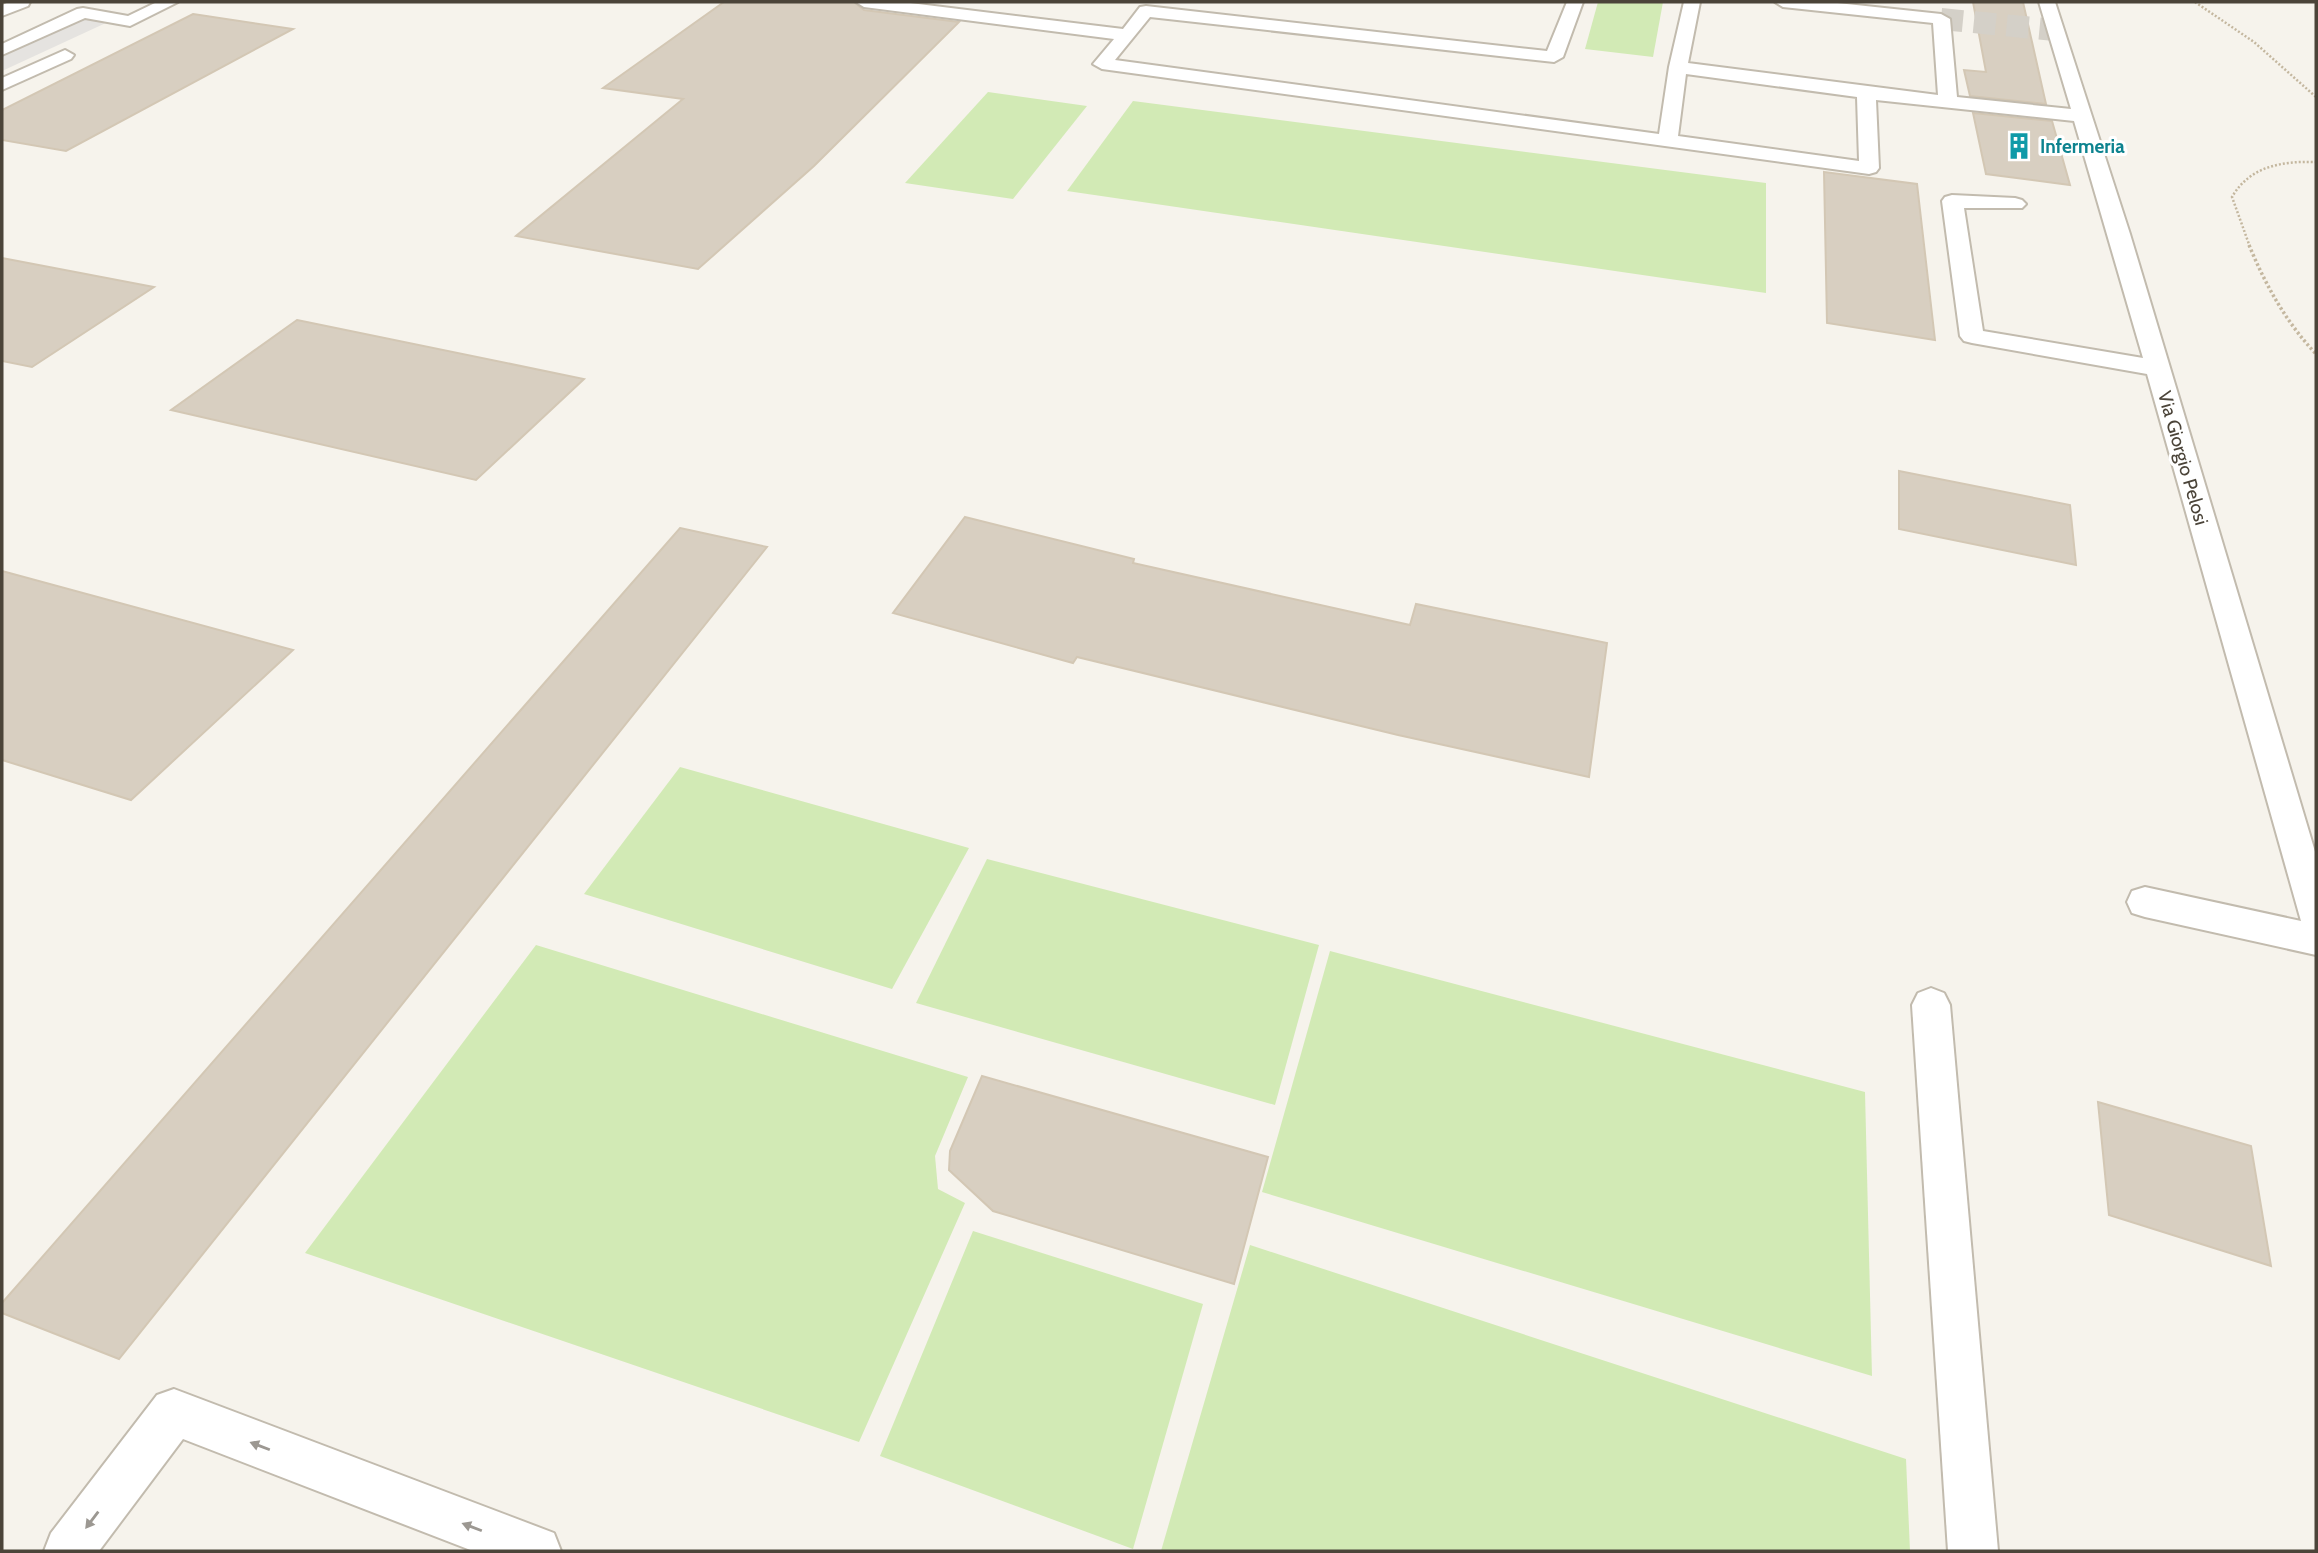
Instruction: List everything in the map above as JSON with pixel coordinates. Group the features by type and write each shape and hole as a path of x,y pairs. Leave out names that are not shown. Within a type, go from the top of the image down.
{"lane":[{"path":"2,11 22,2"},
{"path":"2,50 83,13 130,21 170,2"},
{"path":"864,2 1127,35"},
{"path":"1575,2 1554,57 1180,8 1146,11 1102,64 1870,167 1867,93 1874,94"},
{"path":"1668,141 1678,67 1692,2"},
{"path":"1783,2 1941,19 1948,101"},
{"name":"Via Giorgio Pelosi","path":"2048,2 2315,906"},
{"path":"2,85 65,55"},
{"path":"1678,67 1874,94 2082,116"},
{"path":"2015,204 1952,201 1972,336 2157,368"},
{"path":"2145,902 2316,940"},
{"path":"1931,1005 1973,1551"},
{"path":"69,1551 174,1412 536,1551"}],"path":[{"path":"2195,2 2254,42 2316,97"},
{"path":"2316,162 2300,161 2261,169 2237,186 2232,197 2249,245 2283,317 2316,354"}],"green space":[{"path":"1598,2 1663,2 1653,57 1585,49"},
{"path":"988,92 1087,106 1013,199 905,183"},
{"path":"1133,101 1766,183 1766,293 1067,191"},
{"path":"680,767 969,848 892,989 584,894"},
{"path":"987,859 1319,945 1275,1105 916,1003"},
{"path":"536,945 968,1077 935,1156 938,1189 965,1203 859,1442 305,1253"},
{"path":"1330,951 1865,1092 1872,1376 1262,1192"},
{"path":"973,1231 1203,1304 1133,1549 880,1456"},
{"path":"1250,1245 1906,1459 1910,1551 1161,1551"}],"shaded area":[{"path":"83,18 108,22 2,71 2,55"}],"building":[{"path":"724,2 854,2 864,10 959,22 814,166 698,269 516,236 683,99 603,88"},
{"path":"1973,2 2023,2 2046,104 1970,96 1964,70 1986,72"},
{"path":"193,14 293,29 66,151 2,140 2,110"},
{"name":"Infermeria","path":"1973,113 2052,121 2070,185 1986,174"},
{"path":"1824,172 1917,184 1935,340 1827,323"},
{"path":"2,258 154,287 32,367 2,361"},
{"path":"297,320 584,379 476,480 171,410"},
{"path":"1899,471 2070,505 2076,565 1899,529"},
{"path":"965,517 1134,559 1133,563 1410,625 1416,604 1607,643 1589,777 1398,735 1077,657 1073,663 893,613"},
{"path":"680,528 767,547 119,1359 2,1313 2,1303"},
{"path":"2,571 293,650 131,800 2,760"},
{"path":"982,1076 1268,1157 1234,1284 993,1211 949,1170 950,1151"},
{"path":"2098,1102 2251,1146 2271,1266 2109,1215"}],"tunnel":[{"path":"1941,19 2055,30"}],"place":[{"name":"Infermeria","path":"2019,146"}]}
